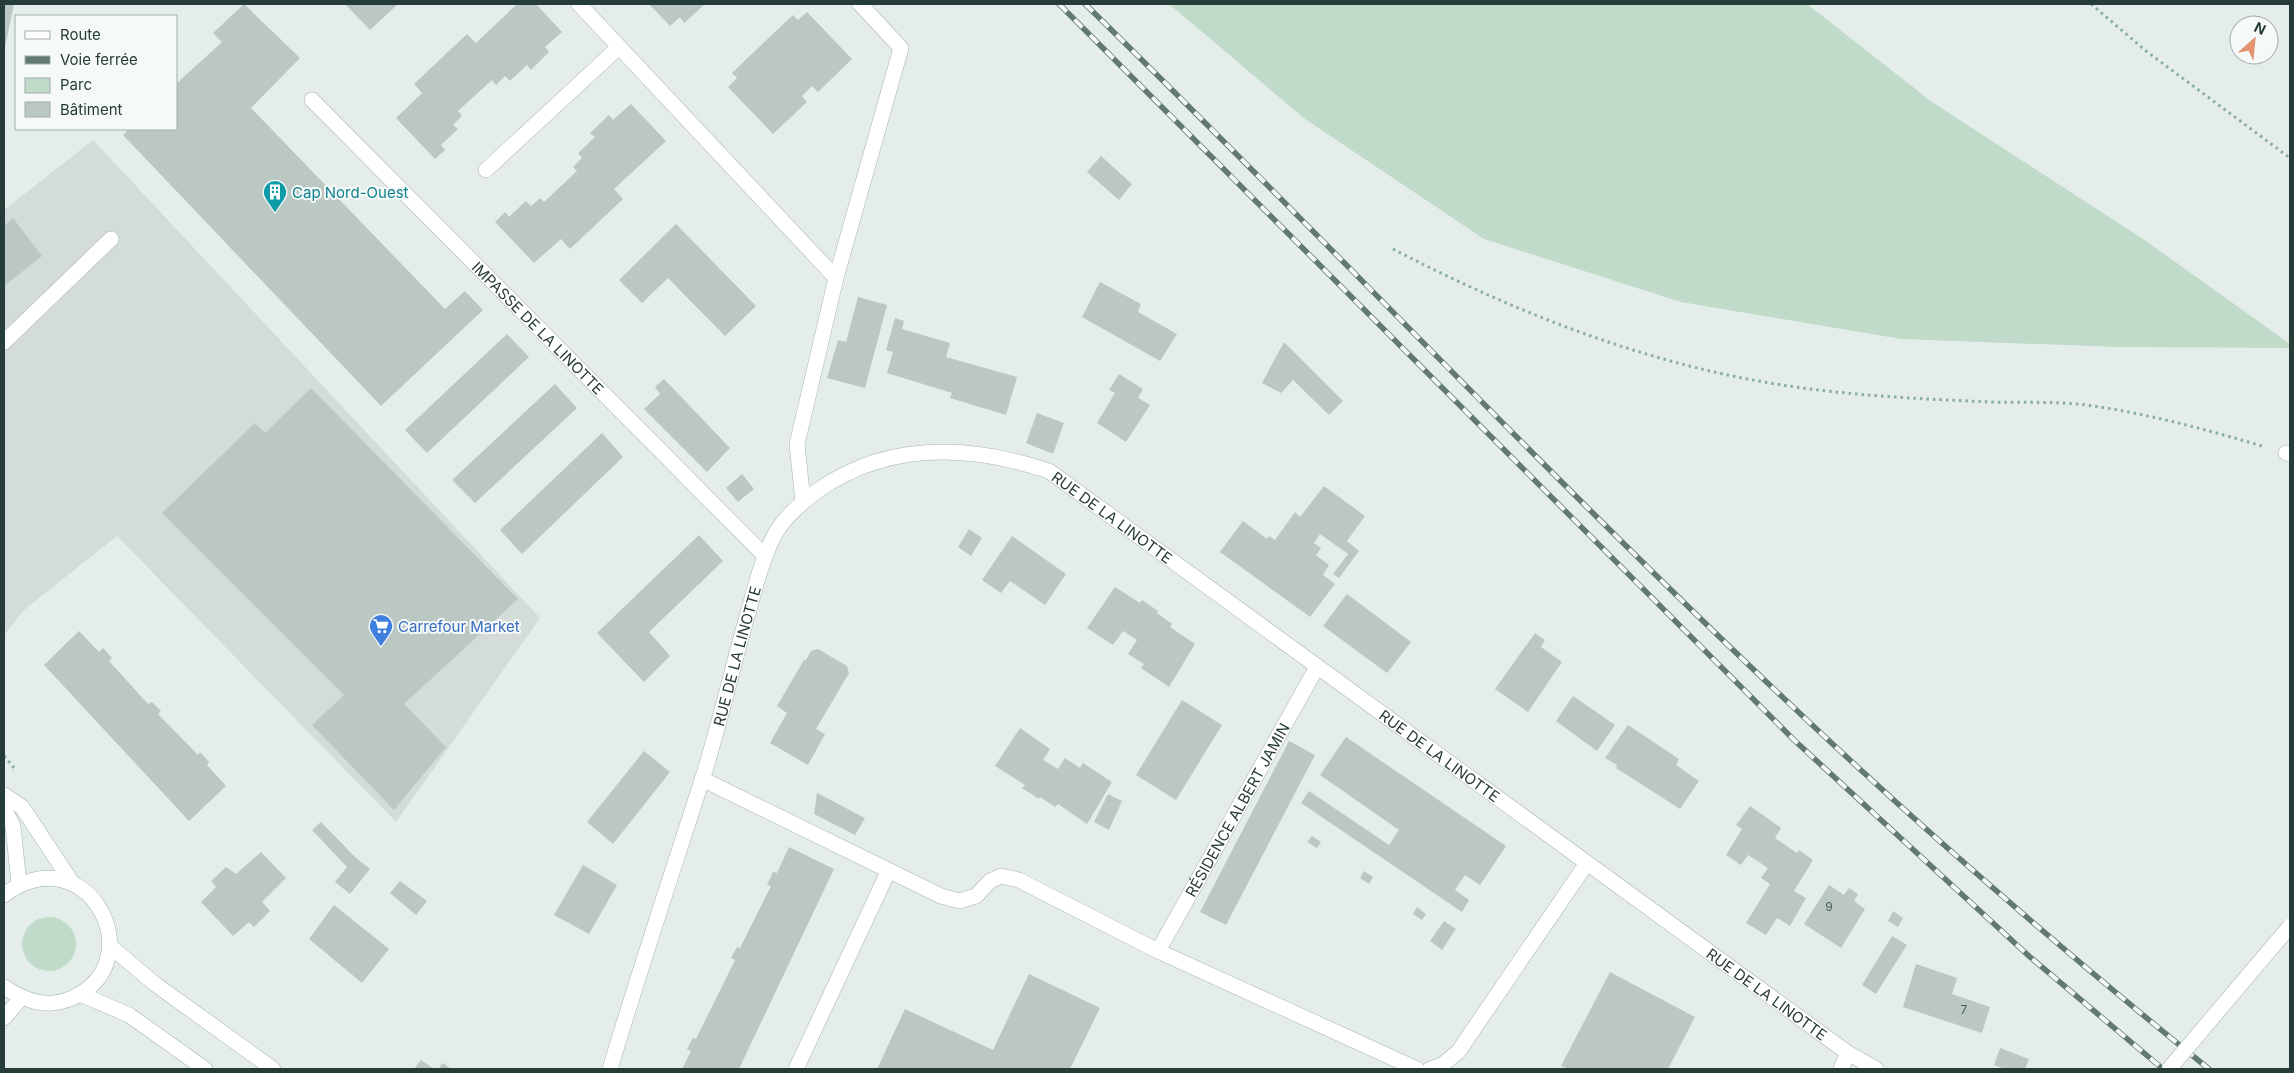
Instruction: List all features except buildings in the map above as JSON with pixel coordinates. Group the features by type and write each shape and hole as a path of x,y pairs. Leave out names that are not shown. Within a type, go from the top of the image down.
{"street":[{"path":"579,4 836,278"},
{"path":"802,502 797,444 836,278 901,48 860,4"},
{"path":"486,170 619,46"},
{"name":"IMPASSE DE LA LINOTTE","path":"312,100 765,556"},
{"path":"4,342 111,239"},
{"name":"RUE DE LA LINOTTE","path":"610,1069 678,848 702,779 765,556 774,536 802,502 832,481 860,467 894,456 932,451 960,452 1015,460 1049,471 1848,1053 1876,1069"},
{"name":"RÉSIDENCE ALBERT JAMIN","path":"1158,951 1317,667"},
{"path":"702,779 888,872 941,896 959,901 976,896 990,880 1001,876 1019,880 1158,951 1417,1069"},
{"path":"4,795 22,808 73,884"},
{"path":"4,808 13,826 19,884"},
{"path":"1430,1069 1442,1066 1458,1052 1587,863"},
{"path":"796,1069 888,872"},
{"path":"4,895 19,884 37,878 55,878 73,884 89,894 101,909 108,927 110,946 101,974 80,994 61,1002 41,1004 21,998 4,987"},
{"path":"2169,1069 2290,926"},
{"path":"110,946 155,984 273,1069"},
{"path":"80,994 129,1015 206,1069"},
{"path":"4,1018 21,998"},
{"path":"1841,1069 1848,1053"}],"path":[{"path":"2091,4 2146,50 2290,158"},
{"path":"1393,249 1449,278 1560,324 1673,361 1733,377 1840,392 2084,405 2146,415 2288,454"}],"shaded area":[{"path":"93,140 540,618 396,822 117,536 24,610 4,635 4,210"}],"green space":[{"path":"1169,4 1807,4 1932,102 2146,241 2290,344 2290,348 2119,347 1901,339 1681,302 1484,239 1305,119"},
{"path":"49,917 59,919 68,925 74,934 76,944 74,954 68,963 59,969 49,971 39,969 30,963 24,954 22,944 24,934 30,925 39,919"}],"railway":[{"path":"1059,4 1794,740 2030,957 2163,1069"},
{"path":"1085,4 1176,93 1625,545 1809,722 2006,899 2209,1069"}],"place":[{"name":"Cap Nord-Ouest","path":"275,213"},
{"name":"Carrefour Market","path":"381,647"}]}
